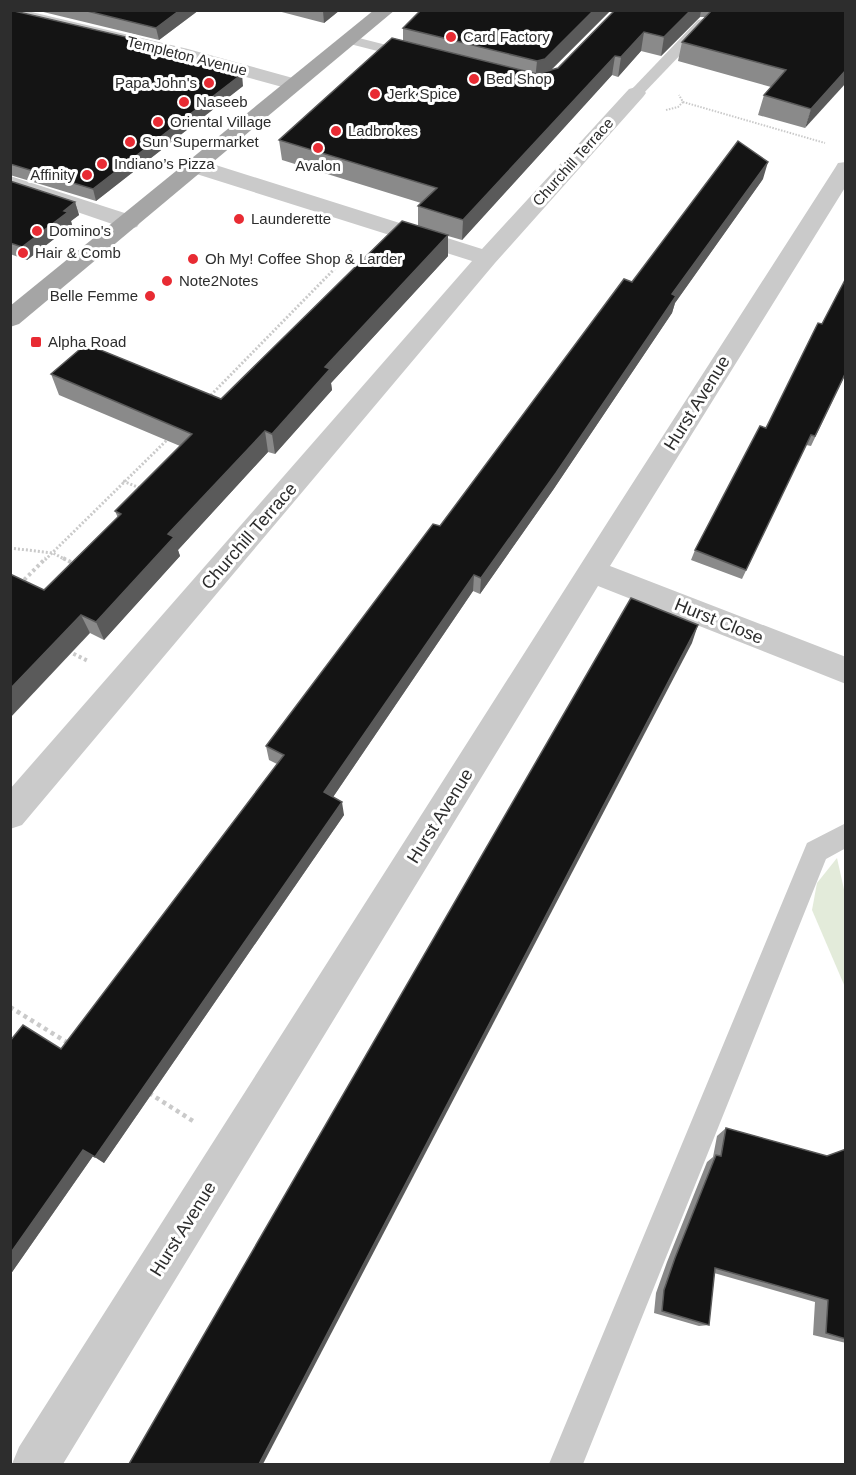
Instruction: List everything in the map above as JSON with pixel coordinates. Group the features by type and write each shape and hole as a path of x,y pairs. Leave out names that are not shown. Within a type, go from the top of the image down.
{"main road":[{"path":"10,319 293,84 386,10"}],"street":[{"name":"Templeton Avenue","path":"10,13 181,53 293,84"},
{"name":"Churchill Terrace","path":"10,814 487,258 636,93"},
{"name":"Hurst Avenue","path":"36,1464 592,571 840,157"},
{"path":"195,166 487,258"},
{"path":"10,182 129,222"},
{"name":"Hurst Close","path":"592,571 846,671"}],"lane":[{"path":"636,93 705,21"},
{"path":"351,40 432,60"},
{"path":"566,1464 816,851 846,834"}],"path":[{"path":"683,102 840,157"},
{"path":"201,405 379,223"},
{"path":"12,591 171,436"},
{"path":"123,481 148,492"},
{"path":"10,548 53,553 81,567"},
{"path":"62,648 124,679"},
{"path":"10,1007 70,1044"},
{"path":"140,1088 190,1119"}],"green space":[{"path":"837,858 845,894 845,987 812,910 817,883"}],"building":[{"path":"10,10 139,40 135,43 242,74 93,189 10,164"},
{"path":"83,10 180,10 156,28"},
{"path":"421,10 594,10 545,59 537,61 403,28"},
{"path":"615,10 691,10 664,37 644,32 621,57 615,56 463,220 418,206 437,188 279,140 392,38 537,74 558,68"},
{"path":"712,10 846,10 846,70 811,109 764,95 786,70 682,42"},
{"path":"738,141 768,162 672,294 676,296 556,473 481,578 474,575 324,792 342,802 95,1157 83,1150 10,1254 10,1041 23,1025 61,1049 284,755 266,746 433,524 440,526 624,279 632,282"},
{"path":"10,181 75,202 64,211 68,212 22,247 10,243"},
{"path":"402,221 448,235 325,367 330,369 272,434 265,431 168,534 174,537 96,622 81,615 10,689 10,574 44,590 121,514 115,511 192,434 51,374 86,344 221,399"},
{"path":"846,278 846,372 815,436 811,435 746,570 695,550 760,426 766,428 818,323 822,324"},
{"path":"631,598 698,625 259,1464 129,1464"},
{"path":"726,1128 827,1156 846,1149 846,1339 826,1333 828,1300 715,1268 709,1325 662,1311 664,1290 675,1258 716,1155 721,1156"}],"place":[{"name":"Card Factory","path":"451,37"},
{"name":"Bed Shop","path":"474,79"},
{"name":"Papa John's","path":"209,83"},
{"name":"Jerk Spice","path":"375,94"},
{"name":"Naseeb","path":"184,102"},
{"name":"Oriental Village","path":"158,122"},
{"name":"Ladbrokes","path":"336,131"},
{"name":"Sun Supermarket","path":"130,142"},
{"name":"Avalon","path":"318,148"},
{"name":"Indiano’s Pizza","path":"102,164"},
{"name":"Affinity","path":"87,175"},
{"name":"Launderette","path":"239,219"},
{"name":"Domino's","path":"37,231"},
{"name":"Hair & Comb","path":"23,253"},
{"name":"Oh My! Coffee Shop & Larder","path":"193,259"},
{"name":"Note2Notes","path":"167,281"},
{"name":"Belle Femme","path":"150,296"},
{"name":"Alpha Road","path":"36,342"}]}
